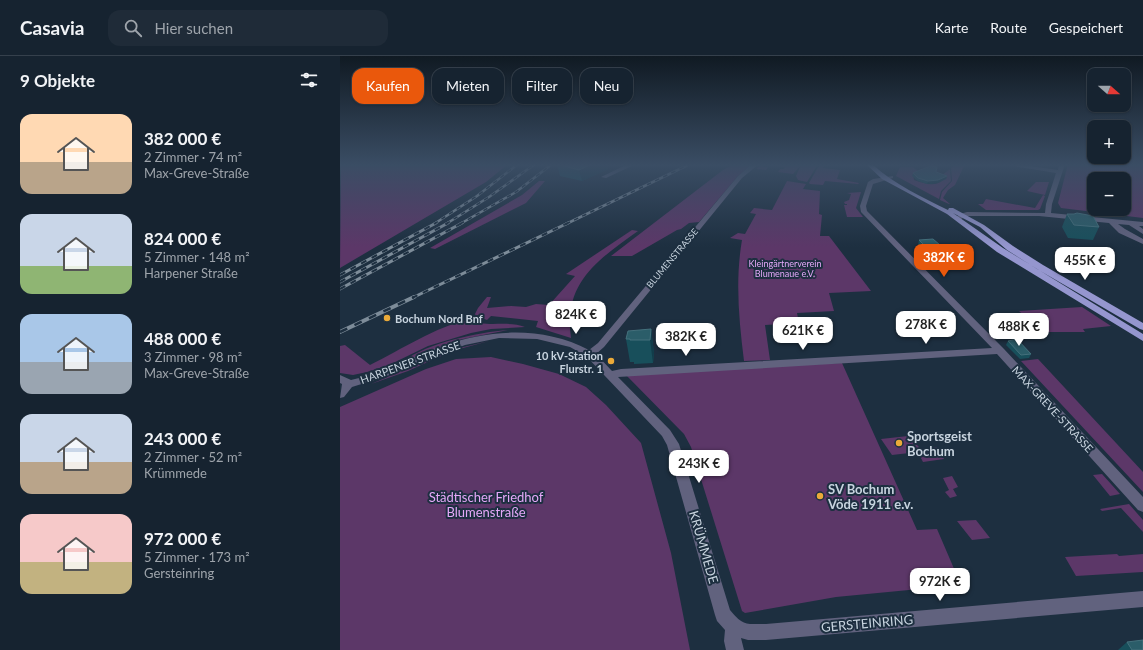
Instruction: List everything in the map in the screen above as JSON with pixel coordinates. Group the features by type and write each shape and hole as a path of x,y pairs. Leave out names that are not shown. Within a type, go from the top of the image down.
{"main road":[{"path":"914,192 960,217 975,233 1011,257 1142,337"},
{"path":"971,220 982,226 1023,256 1143,327"}],"street":[{"name":"BLUMENSTRASSE","path":"590,354 601,344 728,192"},
{"name":"MAX-GREVE-STRASSE","path":"867,192 863,206 864,212 1000,351 1143,506"},
{"path":"1053,192 1047,209 1055,214"},
{"path":"1050,201 1055,214"},
{"path":"960,217 971,220 998,214"},
{"path":"960,217 998,214 1055,214 1143,223"},
{"path":"1112,220 1122,231 1143,242"},
{"path":"1130,221 1143,232"},
{"name":"HARPENER STRASSE","path":"344,382 385,373 444,348 485,337 520,335 545,336 574,346 590,354"},
{"path":"611,375 622,372 1000,351"},
{"name":"KRÜMMEDE","path":"590,354 666,433 673,444 723,614 734,628"},
{"path":"340,394 347,387 344,382"},
{"name":"GERSTEINRING","path":"734,628 748,632 766,632 1040,606 1143,599"},
{"path":"734,628 732,641 735,650"}],"green space":[{"path":"341,192 469,192 340,268"},
{"path":"526,192 536,192 526,203 435,249 430,248"},
{"path":"695,192 725,192 699,222 689,223 632,256 611,256"},
{"name":"Kleingärtnerverein Blumenaue e.V.","path":"781,192 820,192 819,214 822,215 820,236 829,236 871,291 829,293 834,311 797,313 799,323 765,325 770,360 744,361 739,316 738,285 742,240 730,238 738,233 745,234 756,214 750,213 754,208 772,210"},
{"path":"861,192 856,208 863,217 847,217 844,205 847,204 844,202 849,200 851,194 847,193"},
{"path":"925,192 941,192 939,199"},
{"path":"942,192 947,192 943,198 950,204 940,200"},
{"path":"1030,192 1046,192 1045,195"},
{"path":"1061,192 1087,192 1087,211 1061,208 1058,203"},
{"path":"1131,192 1143,192 1143,218 1127,216 1131,216"},
{"path":"1043,195 1045,196 1040,209 1038,210 986,210 978,204 983,204 986,199 1035,208"},
{"path":"632,230 638,231 597,263 586,274 578,287 572,302 570,319 571,338 536,327 538,321 491,316 487,320 476,316 475,314 478,308 487,297 491,297 487,308 511,306 526,307 536,304 549,305 575,276 566,274"},
{"path":"1082,307 1111,326 1083,329 1085,332 1041,332 1019,311"},
{"path":"469,320 483,323 511,324 525,327 491,329 471,333 428,346 389,365 367,372 353,375 340,373 340,346 345,345 370,365 444,327"},
{"path":"508,330 458,340 404,361 439,344 468,336"},
{"path":"489,341 452,351 408,371 371,384 451,350"},
{"name":"Städtischer Friedhof Blumenstraße","path":"491,357 559,374 586,387 606,405 641,443 671,553 690,650 340,650 340,407 426,369 456,359"},
{"path":"1038,359 1143,472 1143,492 1021,361"},
{"name":"SV Bochum Vöde 1911 e.v.","path":"842,363 917,530 937,529 961,585 836,597 745,613 742,611 691,447 684,434 625,374"},
{"name":"Sportsgeist Bochum","path":"908,436 921,449 938,447 944,459 923,462 918,452 892,455 881,439"},
{"path":"1102,474 1120,494 1110,496 1093,475"},
{"path":"952,476 958,487 953,489 957,496 950,498 945,492 949,490 943,478"},
{"path":"1129,504 1143,520 1143,532 1121,508 1102,511 1100,509"},
{"path":"976,520 990,538 972,540 957,521"},
{"path":"1117,554 1119,556 1143,554 1143,572 1076,576 1065,557"}],"building":[{"path":"1077,213 1093,216 1099,227 1074,225 1067,214"},
{"path":"933,239 948,252 933,254 919,240"},
{"path":"651,329 650,340 626,339 628,331"},
{"path":"1017,339 1031,354 1021,355 1008,341"},
{"path":"1143,640 1143,650 1132,650 1127,642"}],"railway":[{"path":"434,224 482,192"},
{"path":"446,224 496,192"},
{"path":"460,224 516,192"},
{"path":"566,224 633,192"},
{"path":"340,275 436,223"},
{"path":"340,282 448,223"},
{"path":"340,289 462,223"},
{"path":"412,298 568,223"},
{"path":"340,332 414,297"}],"place":[{"name":"Bochum Nord Bnf","path":"387,318"},
{"name":"10 kV-Station Flurstr. 1","path":"611,361"},
{"name":"Sportsgeist Bochum","path":"899,443"},
{"name":"SV Bochum Vöde 1911 e.v.","path":"820,496"}]}
